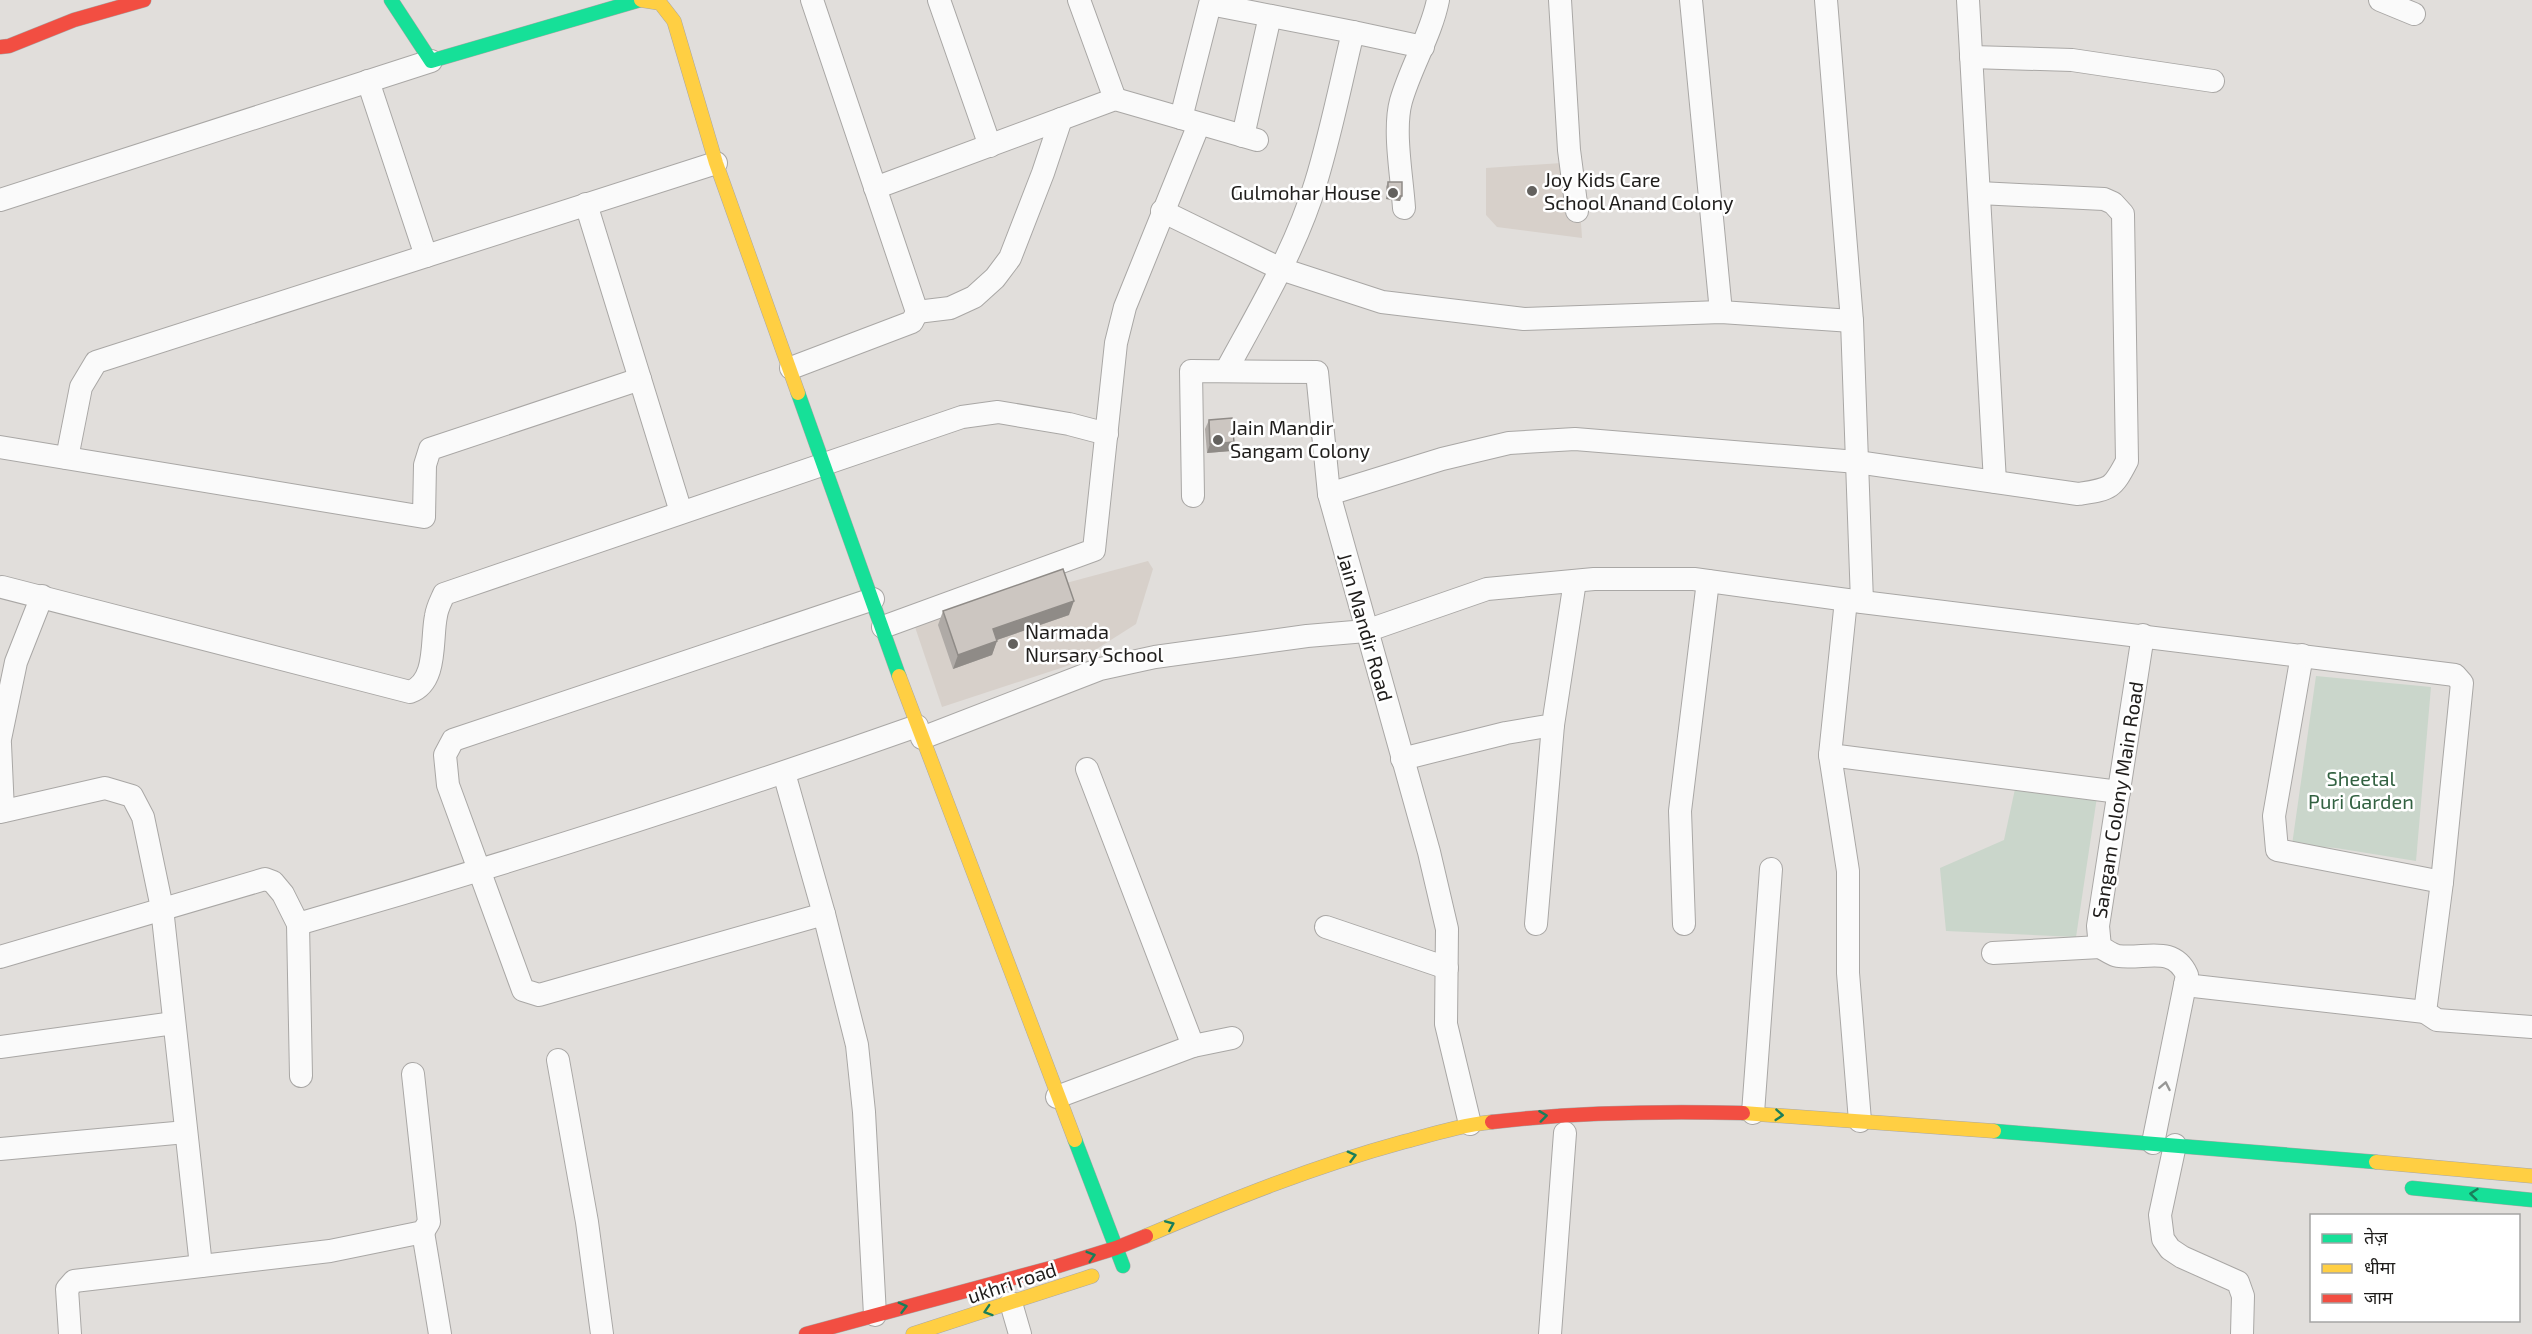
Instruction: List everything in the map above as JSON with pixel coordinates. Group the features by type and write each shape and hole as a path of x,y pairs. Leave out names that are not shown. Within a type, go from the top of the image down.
{"street":[{"path":"0,47 9,46 78,10 144,0"},
{"path":"391,0 431,61"},
{"path":"0,200 431,61 640,0 660,3 674,21 716,163 920,732 1116,1248"},
{"path":"791,368 912,322 917,312 812,0"},
{"path":"939,0 990,146"},
{"path":"1078,0 1115,99"},
{"path":"1404,208 1397,128 1401,101 1423,47 1438,0"},
{"path":"1560,0 1569,150 1577,211"},
{"path":"1691,0 1721,312"},
{"path":"1826,0 1852,321 1857,462 1854,601 1830,754 1848,871 1848,973 1860,1121"},
{"path":"1968,0 1995,482"},
{"path":"2380,0 2414,14"},
{"path":"883,627 1094,550 1116,343 1125,307 1162,211 1190,121 1210,4 1423,47"},
{"path":"875,188 1115,99 1250,138 1270,16"},
{"path":"1226,371 1281,269 1316,182 1353,32"},
{"path":"1971,57 2072,60 2213,81"},
{"path":"368,81 426,256"},
{"path":"917,312 950,308 974,297 995,278 1010,258 1061,119"},
{"path":"67,458 81,387 96,362 716,163"},
{"path":"1329,494 1442,459 1509,443 1575,439 1857,462 2078,494 2101,491 2115,483 2127,461 2123,214 2113,203 2104,199 1979,193"},
{"path":"586,204 681,512"},
{"path":"1162,211 1281,269 1382,302 1524,319 1721,312 1852,321"},
{"name":"Jain Mandir Road","path":"1193,496 1191,371 1317,372 1329,494 1429,852 1447,929 1446,1024 1470,1124"},
{"path":"0,447 424,517 425,465 430,449 640,379"},
{"path":"2,587 410,692 423,682 429,673 436,614 444,594 962,417 998,412 1068,424 1107,434"},
{"path":"298,924 479,872 784,772 920,732 1100,669 1155,657 1307,636 1366,631 1487,589 1575,580 1694,579 1854,601 2455,675 2462,683 2442,882 2425,1012"},
{"path":"1536,924 1553,725 1575,580"},
{"path":"1684,924 1680,811 1708,580"},
{"path":"0,739 16,662 42,596"},
{"path":"824,914 539,995 523,990 448,785 445,755 453,740 873,599"},
{"name":"Sangam Colony Main Road","path":"2143,635 2098,926 2100,947 2116,956 2167,956 2182,965 2187,975 2185,985"},
{"path":"2302,656 2274,816 2277,850 2442,882"},
{"path":"1402,759 1506,733 1553,725"},
{"path":"0,744 1,812 105,788 132,796 143,817 162,908 201,1266"},
{"path":"1830,754 2119,792"},
{"path":"1087,769 1193,1046"},
{"path":"784,772 824,914 857,1044 864,1112 875,1315"},
{"path":"1753,1113 1771,869"},
{"path":"0,957 265,879 273,882 283,894 298,924 300,1076"},
{"path":"1326,927 1447,968"},
{"path":"1994,953 2100,947"},
{"path":"2242,1334 2243,1296 2242,1287 2238,1282 2182,1257 2170,1249 2163,1239 2160,1215 2185,985 2425,1012 2437,1020 2532,1027"},
{"path":"0,1047 174,1023"},
{"path":"1057,1096 1193,1046 1232,1038"},
{"path":"558,1060 586,1211 602,1334"},
{"path":"413,1074 429,1222 423,1232 440,1334"},
{"path":"806,1334 1116,1248 1236,1198 1342,1159 1470,1124 1561,1114 1655,1111 1753,1113 1860,1121 2168,1157 2532,1176"},
{"path":"0,1149 186,1132"},
{"path":"1550,1334 1565,1133"},
{"path":"2395,1186 2532,1200"},
{"path":"70,1334 67,1289 74,1281 330,1251 423,1232"},
{"name":"ukhri road","path":"913,1334 1011,1304 1118,1267 1116,1248"},
{"path":"1011,1304 1020,1334"}],"shaded area":[{"name":"Joy Kids Care School Anand Colony","path":"1577,162 1582,238 1497,227 1486,215 1486,168"},
{"name":"Narmada Nursary School","path":"1148,561 1153,569 1136,624 1073,664 942,707 914,624"}],"green space":[{"name":"Sheetal Puri Garden","path":"2316,676 2431,687 2416,861 2336,848 2292,845"},
{"path":"2015,789 2097,797 2076,937 1946,931 1940,868 2004,840"}],"building":[{"path":"1388,182 1402,182 1402,196 1388,195"},
{"path":"1232,418 1234,442 1210,444 1209,420"},
{"path":"1063,569 1074,601 993,629 997,641 958,655 943,611"}],"traffic: fast":[{"path":"391,0 431,61 640,0"},
{"path":"798,393 899,676"},
{"path":"1994,1131 2376,1162"},
{"path":"1075,1140 1123,1266"},
{"path":"2412,1188 2532,1200"}],"traffic: slow":[{"path":"641,0 660,3 674,21 716,163 798,393"},
{"path":"899,676 1075,1140"},
{"path":"1743,1113 1994,1131"},
{"path":"1146,1236 1241,1197 1370,1151 1436,1133 1492,1122"},
{"path":"2376,1162 2532,1176"},
{"path":"913,1334 1092,1276"}],"traffic: jam":[{"path":"0,47 9,46 74,20 144,0"},
{"path":"1492,1122 1618,1113 1743,1113"},
{"path":"806,1334 1058,1266 1146,1236"}],"place":[{"name":"Joy Kids Care School Anand Colony","path":"1532,191"},
{"name":"Gulmohar House","path":"1393,193"},
{"name":"Jain Mandir Sangam Colony","path":"1218,440"},
{"name":"Narmada Nursary School","path":"1013,644"}]}
